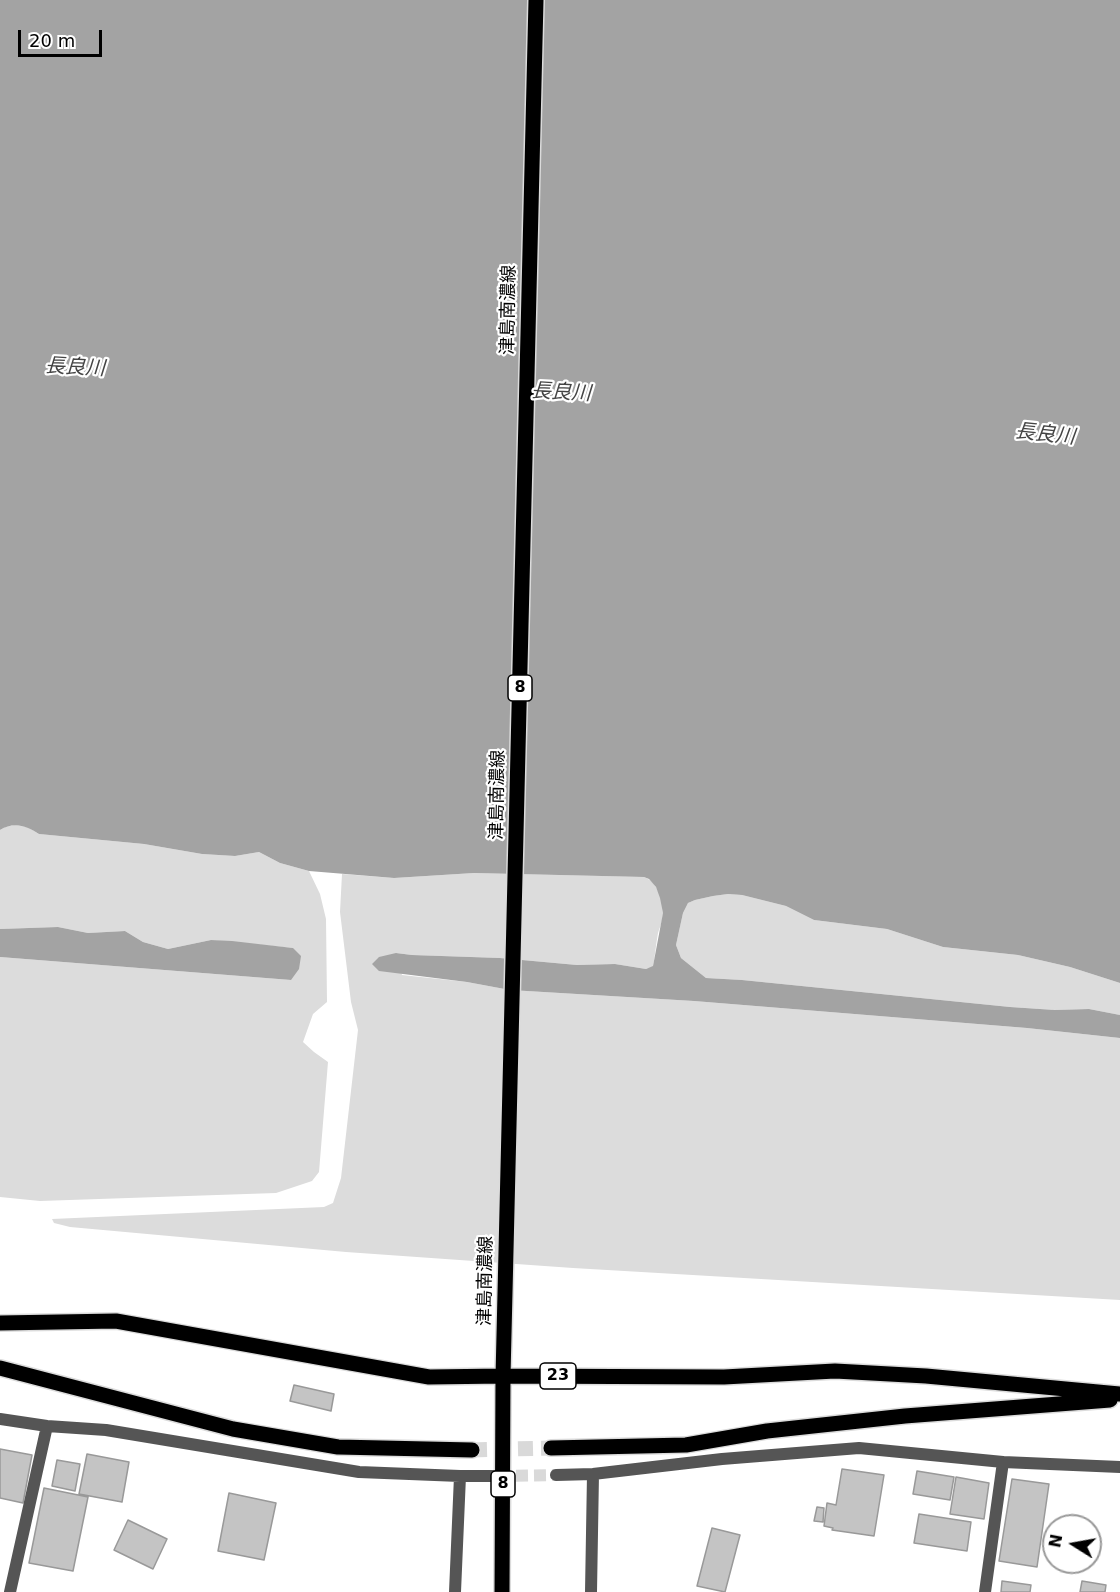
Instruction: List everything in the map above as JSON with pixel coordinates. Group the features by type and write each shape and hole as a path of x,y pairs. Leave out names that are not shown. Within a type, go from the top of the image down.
{"main road":[{"name":"津島南濃線","path":"502,1592 503,1376 536,0"},
{"name":"23","path":"0,1323 116,1321 429,1377 724,1377 835,1371 926,1376 1120,1394"},
{"path":"0,1368 233,1429 338,1447 472,1450"},
{"path":"551,1448 686,1445 767,1431 905,1416 1120,1399"}],"street":[{"path":"0,1419 106,1430 359,1472 498,1476"},
{"path":"10,1592 47,1425"},
{"path":"556,1475 593,1474 723,1459 859,1448 1003,1462 1120,1467"},
{"path":"985,1592 1003,1462"},
{"path":"591,1592 593,1474"},
{"path":"455,1592 460,1476"}],"shaded area":[{"path":"15,825 28,827 39,834 144,844 202,854 235,856 259,852 280,863 309,871 320,894 326,919 327,1002 313,1014 303,1042 328,1062 319,1172 312,1181 276,1193 40,1201 0,1197 0,957 291,980 293,948 211,940 168,949 143,942 125,931 88,933 58,927 0,929 0,830"},
{"path":"474,873 644,877 649,879 658,892 663,913 653,967 646,969 615,964 577,965 500,958 396,953 402,975 467,982 510,990 694,1001 1027,1028 1120,1038 1120,1300 573,1268 346,1252 70,1227 54,1223 52,1219 324,1207 333,1203 341,1178 358,1030 351,1002 340,912 342,874 394,878"},
{"path":"728,894 742,895 786,906 814,920 887,929 943,947 1018,955 1070,967 1120,983 1120,1015 1089,1009 1055,1010 1010,1007 706,978 681,958 676,945 683,913 688,903 695,900"}],"water":[{"name":"長良川","path":"0,0 1120,0 1120,983 1070,967 1018,955 943,947 887,929 814,920 786,906 742,895 713,896 688,903 683,913 676,945 681,958 706,978 1010,1007 1055,1010 1089,1009 1120,1015 1120,1038 1027,1028 694,1001 510,990 379,971 372,964 379,957 396,953 500,958 577,965 615,964 646,969 653,966 663,913 656,887 644,877 474,873 394,878 309,871 280,863 259,852 235,856 202,854 144,844 39,834 15,825 0,830"},
{"path":"58,927 88,933 125,931 143,942 168,949 211,940 232,941 293,948 301,956 299,969 291,980 0,957 0,929"}],"building":[{"path":"294,1385 334,1394 331,1411 290,1401"},
{"path":"0,1449 32,1455 23,1503 0,1498"},
{"path":"87,1454 129,1462 122,1502 79,1494"},
{"path":"57,1460 80,1464 75,1491 52,1486"},
{"path":"842,1469 884,1475 874,1536 832,1530 833,1528 824,1526 827,1503 836,1505"},
{"path":"917,1471 954,1477 950,1500 913,1494"},
{"path":"956,1477 989,1483 984,1519 950,1514"},
{"path":"1012,1479 1049,1484 1045,1514 1042,1514 1037,1567 999,1561"},
{"path":"44,1488 88,1497 73,1571 29,1563"},
{"path":"229,1493 276,1503 264,1560 218,1551"},
{"path":"817,1507 824,1508 823,1522 814,1521"},
{"path":"919,1514 971,1522 967,1551 914,1543"},
{"path":"128,1520 167,1539 153,1569 114,1550"},
{"path":"712,1528 740,1535 725,1592 697,1586"},
{"path":"1002,1581 1031,1585 1030,1592 1001,1592"},
{"path":"1082,1581 1106,1585 1105,1592 1080,1592"}],"tunnel":[{"path":"472,1450 551,1448"},
{"path":"498,1476 556,1475"}]}
